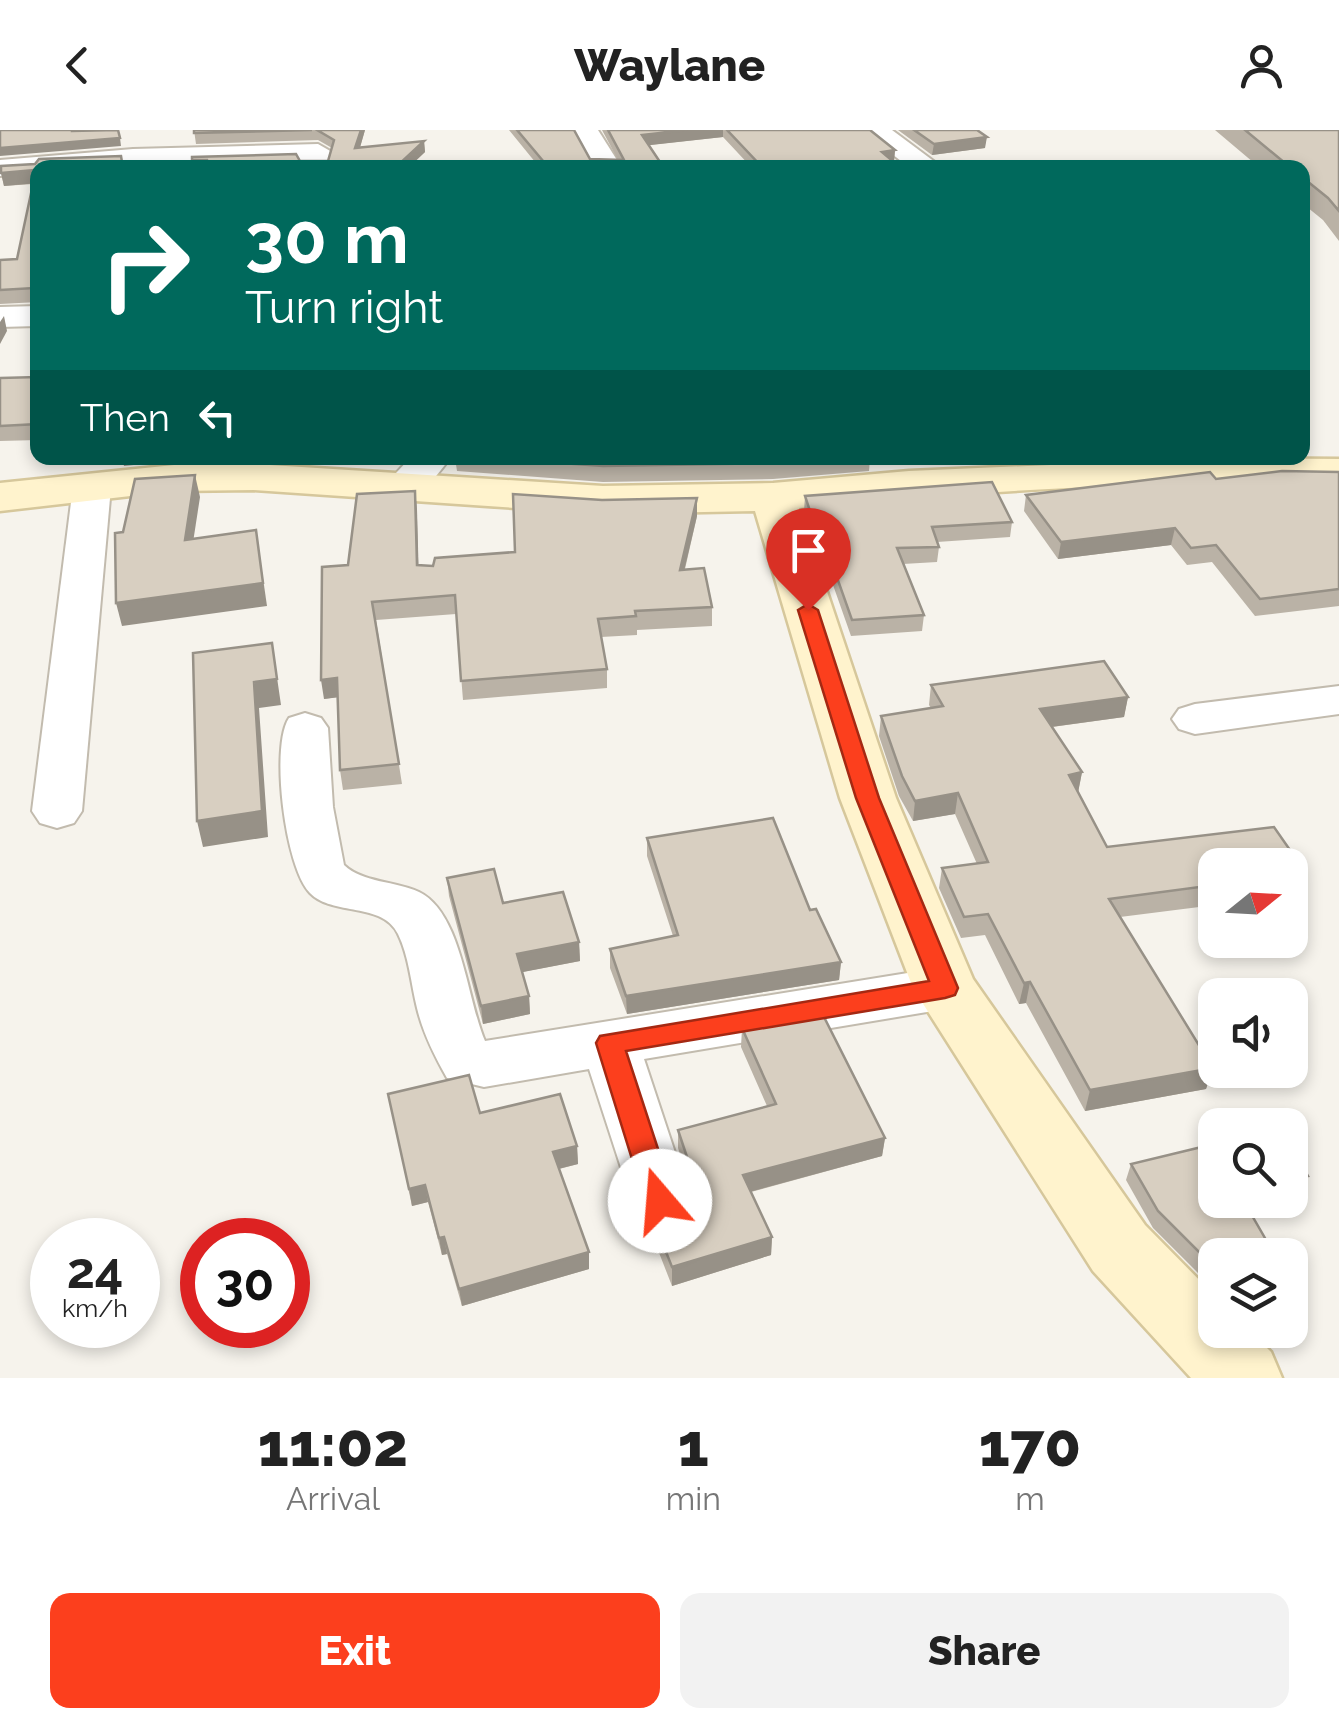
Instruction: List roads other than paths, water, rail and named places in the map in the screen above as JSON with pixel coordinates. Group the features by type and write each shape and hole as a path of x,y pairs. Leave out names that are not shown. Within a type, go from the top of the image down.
{"main road":[{"path":"0,497 252,467 416,473 603,500 773,496 1113,467 1339,472"},
{"path":"773,496 868,798 945,988 1119,1248 1243,1378"}],"street":[{"path":"586,130 603,160"},
{"path":"874,130 917,160"},
{"path":"1,153 160,143 318,152 316,160"},
{"path":"0,318 30,316"},
{"path":"57,810 92,487"},
{"path":"1196,720 1339,700"},
{"path":"305,728 311,850 326,880 396,903 416,916 426,938 454,1044 467,1062 484,1064 945,988"},
{"path":"610,1043 660,1201"}]}
